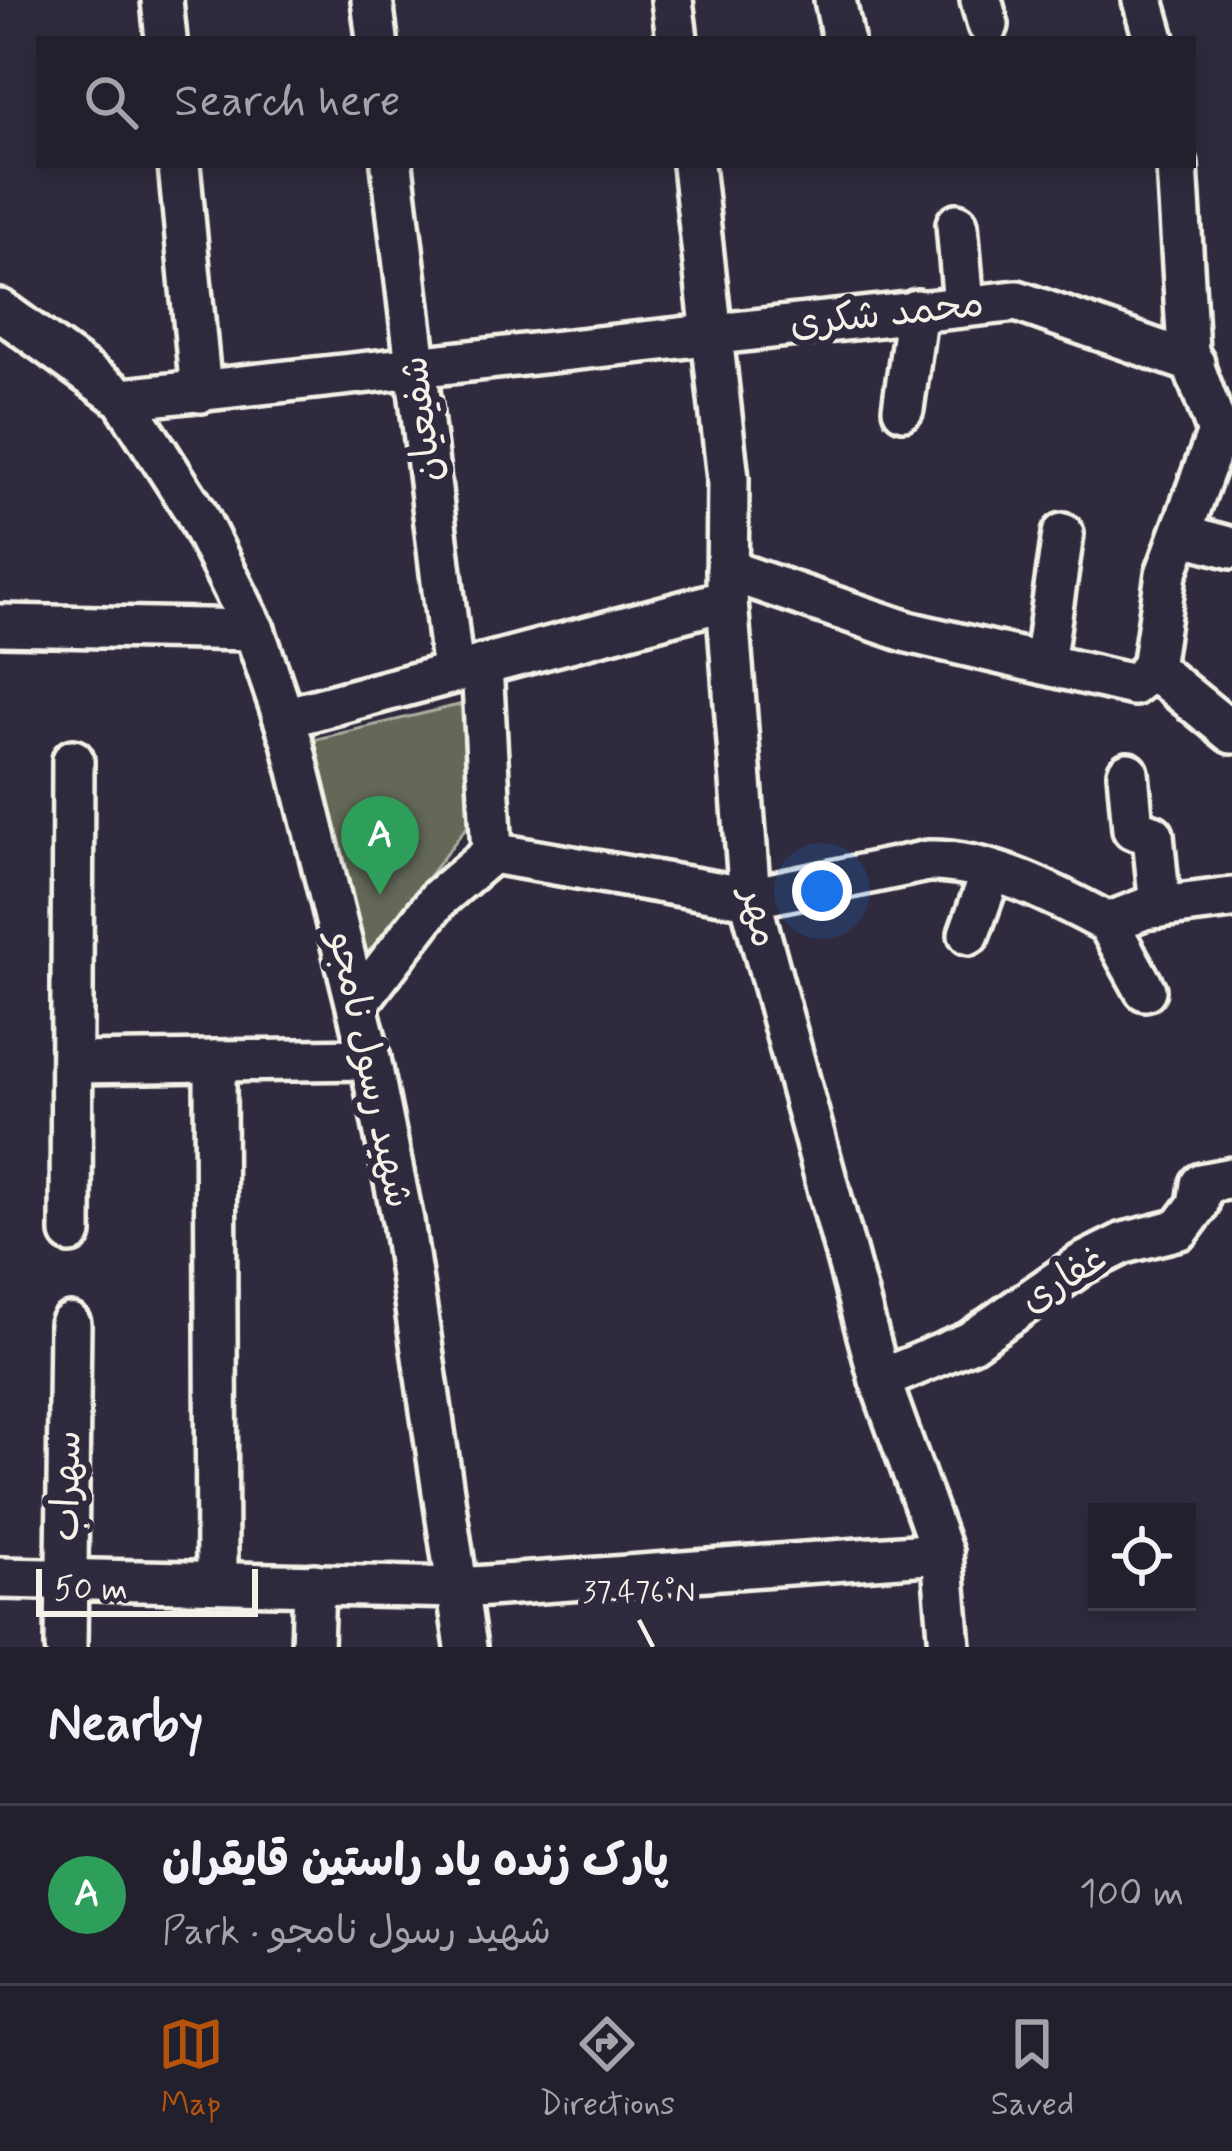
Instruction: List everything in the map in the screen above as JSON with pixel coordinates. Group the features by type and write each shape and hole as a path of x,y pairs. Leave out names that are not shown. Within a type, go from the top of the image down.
{"street":[{"path":"162,0 166,36"},
{"path":"372,0 377,36"},
{"path":"672,0 677,36"},
{"path":"835,0 842,36"},
{"path":"1146,0 1153,36"},
{"path":"178,168 201,392"},
{"name":"شفیعیان","path":"392,168 417,369 492,853"},
{"name":"مهر","path":"693,168 728,479 727,585 750,898 880,1380 942,1553 950,1647"},
{"path":"284,718 467,669 727,585 1133,685 1152,668 1166,574 1225,433 1188,351 1178,168"},
{"path":"957,224 964,306"},
{"name":"محمد شکری","path":"123,399 1017,301 1194,363"},
{"name":"شهید رسول نامجو","path":"0,310 123,399 195,512 254,630 284,718 370,1060 403,1221 466,1647"},
{"path":"903,409 917,310"},
{"path":"1044,664 1063,534"},
{"path":"1181,534 1232,548"},
{"path":"0,626 254,630"},
{"path":"1152,668 1232,733"},
{"path":"70,1233 73,760"},
{"path":"1128,773 1132,829 1154,835 1160,907"},
{"path":"357,1004 439,898 492,853 750,898 928,861 955,860 1058,896 1108,923 1145,990"},
{"path":"969,934 991,873"},
{"path":"1108,923 1160,907 1232,898"},
{"path":"74,1063 370,1060"},
{"path":"215,1061 217,1580"},
{"name":"غفاری","path":"880,1380 970,1342 1103,1253 1180,1229 1198,1205 1202,1184 1232,1178"},
{"name":"سهراب","path":"66,1647 70,1324"},
{"path":"0,1578 460,1588 942,1553"},
{"path":"313,1647 314,1583"}],"green space":[{"path":"463,704 468,825 361,965 312,740"}],"place":[{"name":"پارک زنده یاد راستین قایقران","path":"380,895"}]}
